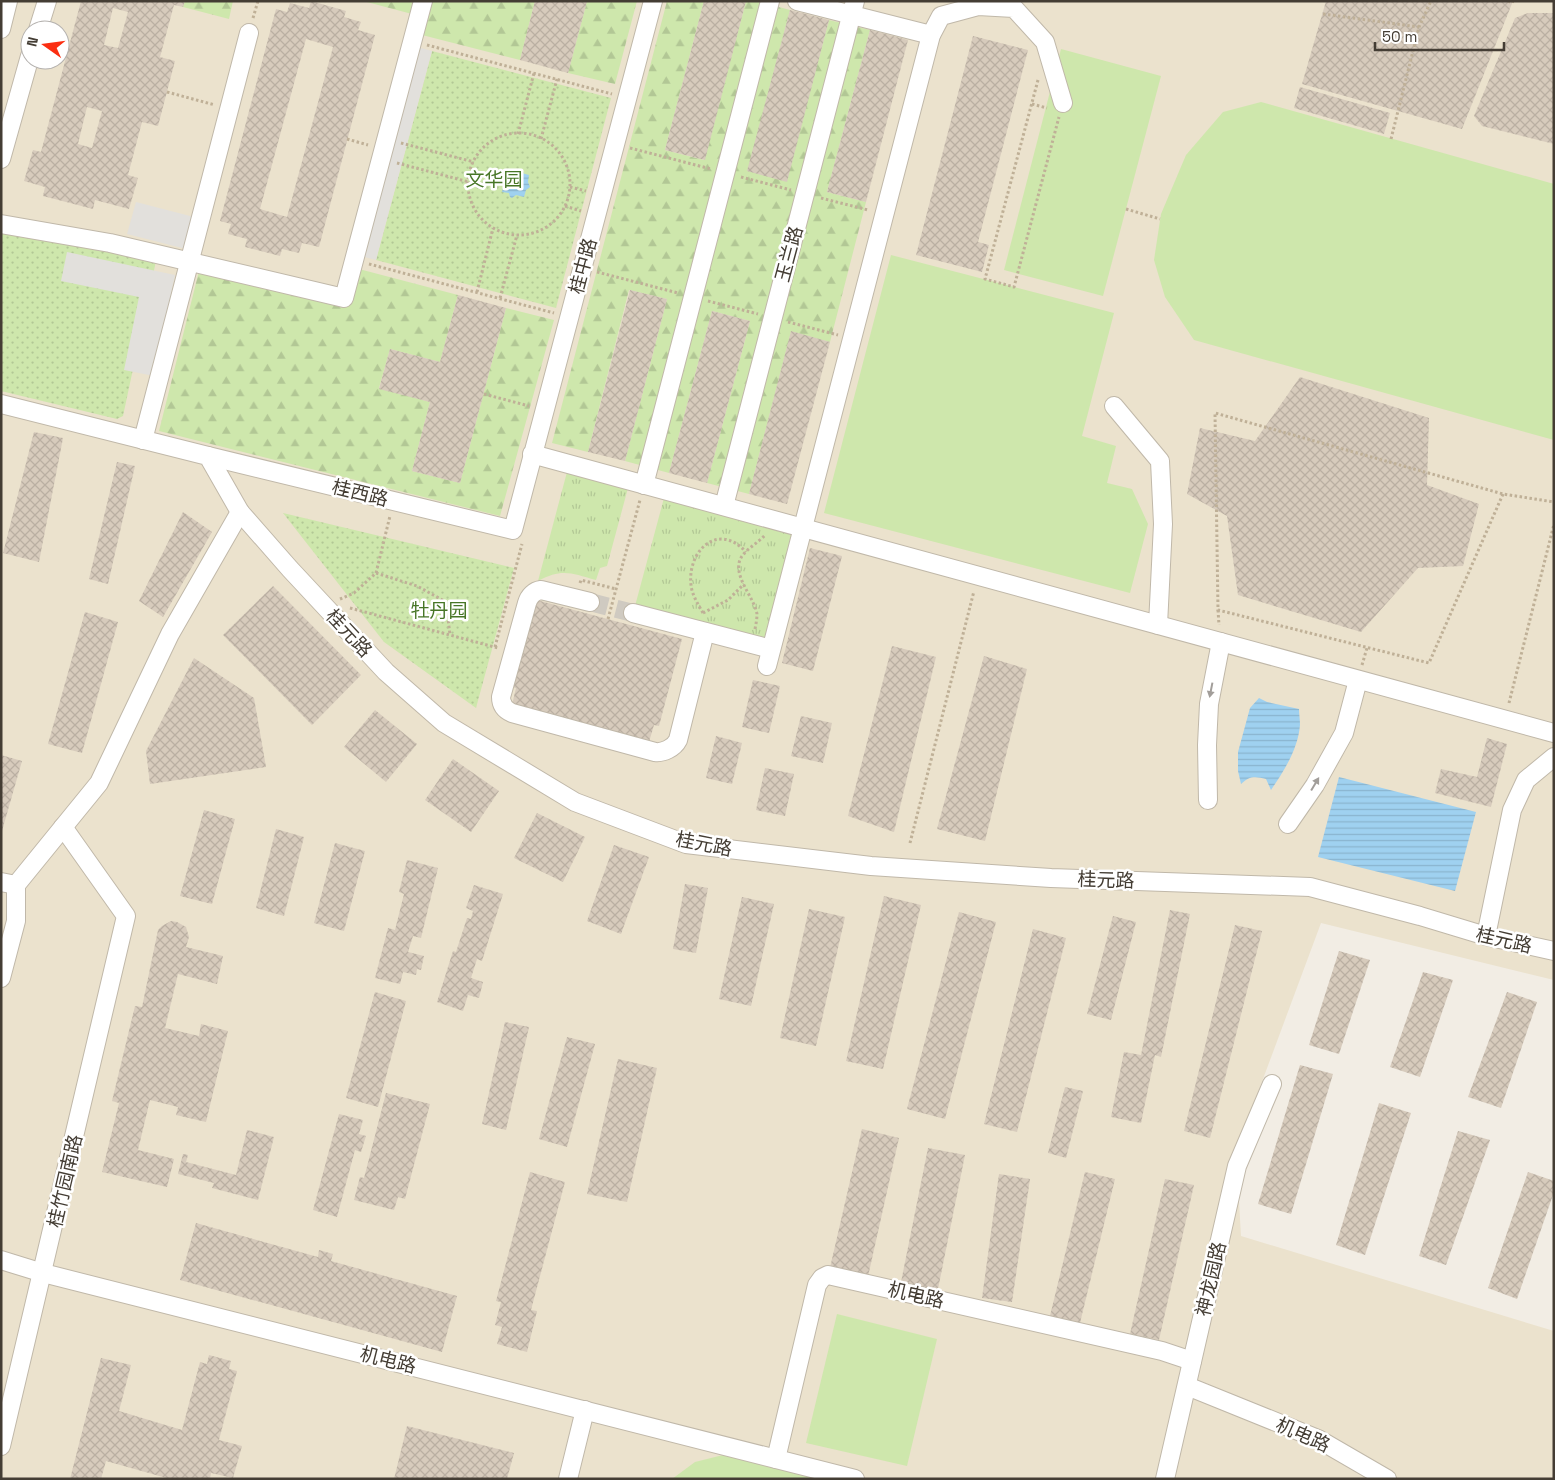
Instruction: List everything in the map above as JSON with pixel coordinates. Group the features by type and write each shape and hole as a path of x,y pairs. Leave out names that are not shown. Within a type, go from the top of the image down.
{"street":[{"path":"1,29 8,1"},
{"path":"41,20 47,1"},
{"path":"1,224 110,243 189,260 344,298 422,1"},
{"name":"桂中路","path":"512,530 653,1"},
{"path":"644,484 770,1"},
{"path":"797,1 853,8 931,35"},
{"path":"633,613 751,644 769,658 931,35 942,16 978,6 1014,8 1045,42 1062,107"},
{"name":"玉兰路","path":"724,506 853,8"},
{"path":"143,440 250,33"},
{"path":"1,159 26,70"},
{"path":"1,404 208,456"},
{"path":"1114,406 1160,461 1163,524 1158,625"},
{"path":"532,454 1554,733"},
{"name":"桂西路","path":"208,456 512,530"},
{"name":"桂元路","path":"208,456 240,512 386,672 444,723 576,802 686,844 871,866 1051,878 1310,887 1420,916 1486,936 1554,951"},
{"path":"1,978 16,921 9,883 62,827 98,783 170,634 240,512"},
{"path":"590,602 541,590 530,596 501,697 501,702 506,710 655,752 662,752 674,746 678,740 698,630"},
{"path":"1208,800 1207,744 1209,704 1221,642"},
{"path":"1288,824 1315,785 1344,733 1358,680"},
{"path":"1486,936 1512,810 1526,780 1554,757"},
{"name":"桂竹园南路","path":"1,1446 44,1273 126,916 62,827"},
{"name":"神龙园路","path":"1165,1479 1237,1166 1272,1084"},
{"name":"机电路","path":"1,1260 44,1273 856,1479"},
{"name":"机电路","path":"776,1458 817,1285 828,1274 1162,1351 1192,1361"},
{"name":"机电路","path":"1187,1386 1318,1440 1388,1479"},
{"path":"568,1479 585,1410"}],"path":[{"path":"1390,139 1419,27 1431,1"},
{"path":"1508,1 1512,4 1513,1"},
{"path":"1323,14 1419,27"},
{"path":"412,41 627,98"},
{"path":"518,134 534,73"},
{"path":"1039,76 985,279 1014,287 1062,107"},
{"path":"542,139 557,79"},
{"path":"167,92 230,109"},
{"path":"525,134 542,139 550,144 563,159 569,177 568,197 561,214 548,226 533,233 516,235 493,228 480,217 469,191 469,182 474,162 479,153 496,139 525,134"},
{"path":"386,139 474,162"},
{"path":"615,144 884,215"},
{"path":"381,159 469,182"},
{"path":"1126,209 1160,219"},
{"path":"477,292 493,228"},
{"path":"500,298 516,235"},
{"path":"354,260 569,317"},
{"path":"582,268 852,339"},
{"path":"484,394 544,410"},
{"path":"1502,494 1429,663 1218,610 1215,413 1502,494 1554,502"},
{"path":"608,619 644,484"},
{"path":"318,599 331,603 354,593 376,573 394,501"},
{"path":"751,644 757,614 753,600 744,584 739,566 746,552 765,536 771,519"},
{"path":"1504,720 1554,524"},
{"path":"703,613 690,584 691,572 697,556 707,544 718,539 733,541 746,552"},
{"path":"495,647 516,570"},
{"path":"376,573 417,586 446,602 450,635"},
{"path":"910,843 978,576"},
{"path":"595,583 616,589"},
{"path":"698,630 694,619 728,600 744,584"},
{"path":"349,608 501,649"}],"shaded area":[{"path":"1,1 1554,1 1554,980 1321,923 1231,1165 1237,1166 1241,1236 1554,1331 1554,1479 1,1479"},
{"path":"417,47 432,51 376,260 361,256"},
{"path":"136,202 194,217 186,249 127,234"},
{"path":"67,252 175,275 154,376 124,370 139,297 61,281"}],"green space":[{"path":"185,1 233,1 229,19 183,7"},
{"path":"363,1 535,1 520,60 422,35 427,18"},
{"path":"587,1 637,1 615,84 568,73"},
{"path":"667,1 704,1 665,150 704,160 746,1 758,1 790,10 748,171 786,181 829,20 870,30 827,192 866,202 830,342 791,332 749,494 707,483 750,321 712,311 669,473 625,461 667,299 629,290 588,452 552,443"},
{"path":"1061,49 1161,76 1103,296 1004,270"},
{"name":"文华园","path":"432,51 611,98 556,308 376,260"},
{"path":"1261,102 1554,184 1554,440 1194,340 1165,297 1154,260 1161,214 1186,155 1223,112"},
{"path":"1,232 152,258 156,261 123,416 117,419 1,391"},
{"path":"891,255 1114,313 1082,436 1116,446 1107,483 1132,489 1148,524 1130,593 824,513"},
{"path":"359,269 458,295 440,362 390,349 379,388 430,402 412,471 460,483 506,308 554,320 500,516 159,431 199,271 348,307"},
{"path":"567,472 628,488 607,566 600,568 596,580 580,575 560,573 538,581"},
{"path":"664,498 796,532 767,641 635,606"},
{"name":"牡丹园","path":"283,513 514,568 476,708 384,642"},
{"path":"837,1314 937,1339 907,1466 806,1443"},
{"path":"723,1455 819,1479 672,1479 695,1462"}],"water":[{"path":"517,169 529,175 528,182 530,187 526,190 524,197 516,195 512,198 509,193 502,192 504,184 502,179 506,177 508,170 515,171"},
{"path":"1259,698 1267,702 1299,709 1300,725 1296,743 1285,767 1271,790 1266,779 1262,778 1250,778 1241,784 1238,771 1238,752 1250,708"},
{"path":"1339,777 1476,812 1455,891 1318,857"}],"building":[{"path":"81,1 185,1 183,7 174,5 160,57 175,61 158,126 142,122 128,175 138,178 129,209 95,200 93,209 43,196 45,187 24,181 33,150 41,152 63,70 70,70 70,43","holes":["113,8 128,12 118,48 104,45","87,107 102,111 92,148 78,144"]},
{"path":"311,1 346,11 344,17 361,22 358,30 375,35 319,247 302,243 299,253 282,249 280,256 245,247 247,239 228,234 231,224 220,221 276,9 287,12 290,3 309,8","holes":["306,39 333,47 287,217 260,209"]},
{"path":"535,1 587,1 568,73 520,60"},
{"path":"704,1 746,1 705,160 665,150"},
{"path":"1326,1 1513,1 1462,129 1302,84"},
{"path":"790,10 829,20 787,182 747,171"},
{"path":"1528,13 1554,13 1554,144 1482,126 1474,116 1515,18"},
{"path":"870,30 908,40 866,202 827,192"},
{"path":"973,36 1028,50 978,242 989,245 982,272 916,255"},
{"path":"1300,87 1390,113 1384,134 1294,108"},
{"path":"630,290 667,299 625,461 588,452"},
{"path":"458,295 506,308 460,483 412,471 430,402 379,389 390,349 440,362"},
{"path":"712,311 750,321 707,483 669,473"},
{"path":"791,331 830,342 787,504 749,494"},
{"path":"1300,377 1429,418 1427,485 1479,504 1463,566 1418,568 1361,632 1238,595 1227,516 1187,494 1200,428 1255,441"},
{"path":"34,432 63,438 39,562 3,553"},
{"path":"117,462 135,466 108,584 89,579"},
{"path":"183,512 212,532 163,617 139,601"},
{"path":"810,548 842,556 813,671 782,663"},
{"path":"273,586 361,675 312,725 223,635"},
{"path":"533,599 682,639 659,726 654,725 649,742 512,705 516,688 510,687"},
{"path":"85,612 118,622 82,753 48,744"},
{"path":"892,646 936,657 894,832 848,816"},
{"path":"984,656 1027,669 985,841 937,829"},
{"path":"194,658 254,698 266,767 150,784 146,751"},
{"path":"753,680 780,686 769,733 742,727"},
{"path":"375,710 417,744 386,782 344,747"},
{"path":"801,716 832,723 823,763 791,756"},
{"path":"716,736 742,743 732,784 706,778"},
{"path":"1487,738 1507,744 1491,807 1435,793 1441,769 1477,777"},
{"path":"1,755 22,761 2,831 1,831"},
{"path":"453,759 499,791 471,832 425,800"},
{"path":"765,768 794,774 785,816 756,810"},
{"path":"204,810 235,819 212,904 180,896"},
{"path":"537,813 585,837 563,882 514,858"},
{"path":"276,829 304,837 284,916 256,908"},
{"path":"335,843 365,851 344,931 314,923"},
{"path":"614,845 649,857 621,934 587,921"},
{"path":"407,860 438,868 421,938 413,936 408,952 424,956 421,970 417,969 416,975 403,972 400,984 375,978 388,928 395,930 404,894 399,892"},
{"path":"685,884 708,888 696,953 673,949"},
{"path":"474,885 503,894 482,961 477,959 471,978 483,982 479,998 468,995 463,1011 437,1002 453,951 456,952 467,918 471,919 473,911 466,908"},
{"path":"884,896 921,905 883,1069 846,1061"},
{"path":"742,897 774,904 751,1006 719,999"},
{"path":"809,909 845,917 816,1046 780,1038"},
{"path":"1170,910 1190,914 1161,1057 1155,1055 1141,1123 1111,1117 1124,1052 1141,1055"},
{"path":"959,912 996,922 945,1119 907,1109"},
{"path":"1113,916 1136,922 1111,1020 1087,1014"},
{"path":"171,921 186,927 189,937 186,947 223,956 217,984 178,974 165,1028 199,1036 201,1024 228,1031 206,1122 176,1115 178,1107 150,1100 138,1150 174,1159 167,1187 102,1172 119,1103 112,1101 135,1006 142,1007 158,930"},
{"path":"1235,925 1262,931 1210,1138 1184,1131"},
{"path":"1033,929 1066,938 1017,1132 984,1124"},
{"path":"1339,951 1370,960 1339,1054 1309,1045"},
{"path":"1423,972 1453,980 1420,1077 1390,1067"},
{"path":"375,992 406,1001 378,1107 346,1098"},
{"path":"1507,992 1537,1002 1501,1108 1468,1097"},
{"path":"505,1022 529,1027 506,1130 482,1124"},
{"path":"567,1037 595,1044 567,1147 539,1139"},
{"path":"618,1059 657,1068 627,1202 587,1194"},
{"path":"1300,1065 1333,1074 1291,1214 1258,1204"},
{"path":"1065,1087 1083,1091 1066,1158 1048,1153"},
{"path":"386,1093 430,1104 405,1199 398,1197 394,1210 354,1200 360,1177 364,1178"},
{"path":"1379,1103 1411,1113 1365,1255 1336,1245"},
{"path":"339,1114 363,1120 359,1134 366,1136 361,1152 355,1150 337,1217 313,1210"},
{"path":"862,1129 899,1138 867,1281 829,1272"},
{"path":"247,1130 274,1137 258,1200 212,1188 214,1183 178,1174 183,1154 188,1155 186,1162 236,1175"},
{"path":"1458,1131 1490,1140 1446,1265 1419,1256"},
{"path":"928,1148 965,1155 937,1294 900,1287"},
{"path":"530,1172 565,1182 531,1310 537,1311 527,1352 497,1344 502,1327 495,1325 501,1302 496,1301"},
{"path":"1085,1172 1115,1179 1079,1327 1049,1320"},
{"path":"1528,1172 1554,1181 1554,1192 1517,1299 1488,1288"},
{"path":"999,1174 1030,1179 1012,1302 982,1298"},
{"path":"1165,1179 1194,1185 1159,1340 1130,1334"},
{"path":"196,1223 318,1257 319,1250 333,1254 331,1261 457,1296 442,1352 180,1280"},
{"path":"209,1355 231,1361 229,1369 237,1371 219,1440 242,1446 233,1478 211,1473 210,1479 170,1479 106,1461 101,1479 70,1479 101,1358 131,1365 119,1411 182,1430 200,1362 207,1364"},
{"path":"407,1426 514,1453 507,1479 394,1479"}],"tunnel":[{"path":"590,602 633,613"}]}
